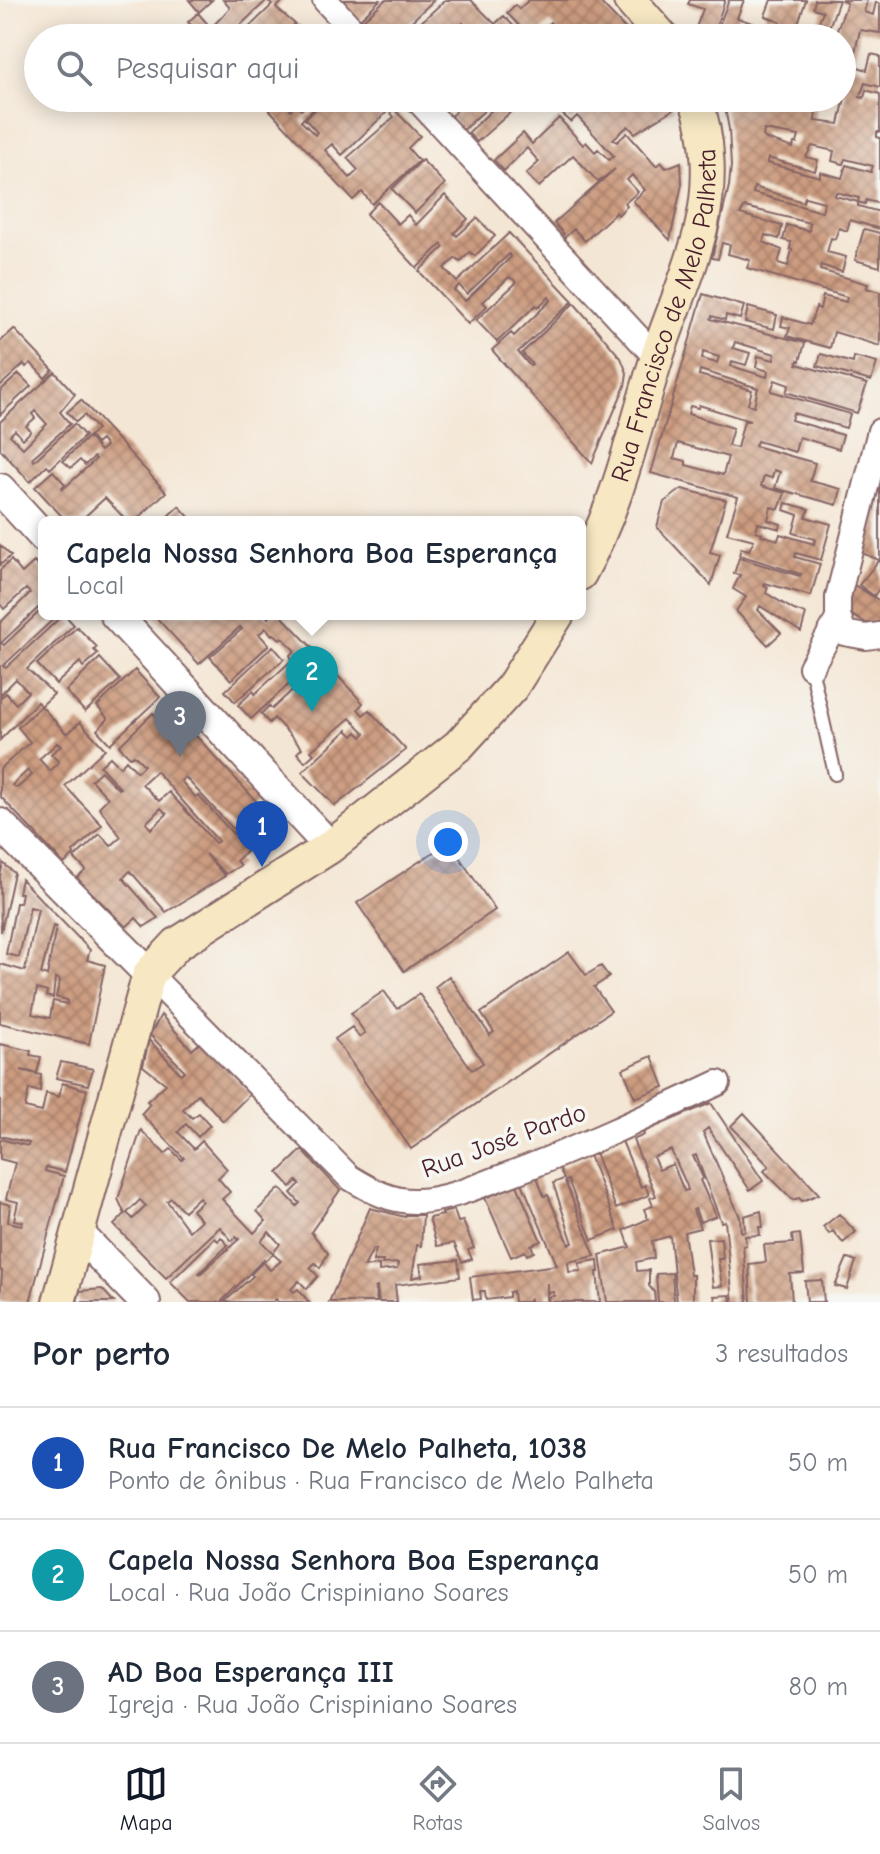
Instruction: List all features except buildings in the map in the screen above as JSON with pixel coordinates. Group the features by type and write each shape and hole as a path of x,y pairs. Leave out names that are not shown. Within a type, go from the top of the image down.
{"main road":[{"path":"630,0 651,24"},
{"name":"Rua Francisco de Melo Palheta","path":"586,563 618,494 657,358 702,224 708,163 698,112"},
{"path":"59,1302 149,974 177,944 330,847 459,745 512,687 554,620"}],"street":[{"path":"325,0 347,24"},
{"path":"429,112 657,358"},
{"path":"811,667 838,608 880,431"},
{"path":"0,489 38,530"},
{"path":"838,608 844,633 853,636 880,635"},
{"path":"121,620 330,847"},
{"path":"0,824 149,974"},
{"name":"Rua José Pardo","path":"149,974 349,1177 371,1191 393,1199 418,1201 463,1191 561,1155 718,1083"},
{"path":"78,1233 145,1302"}],"lane":[{"path":"811,667 835,774"}],"place":[{"name":"Capela Nossa Senhora Boa Esperança","path":"312,712"},
{"name":"AD Boa Esperança III","path":"180,757"},
{"name":"Rua Francisco De Melo Palheta, 1038","path":"262,867"}]}
